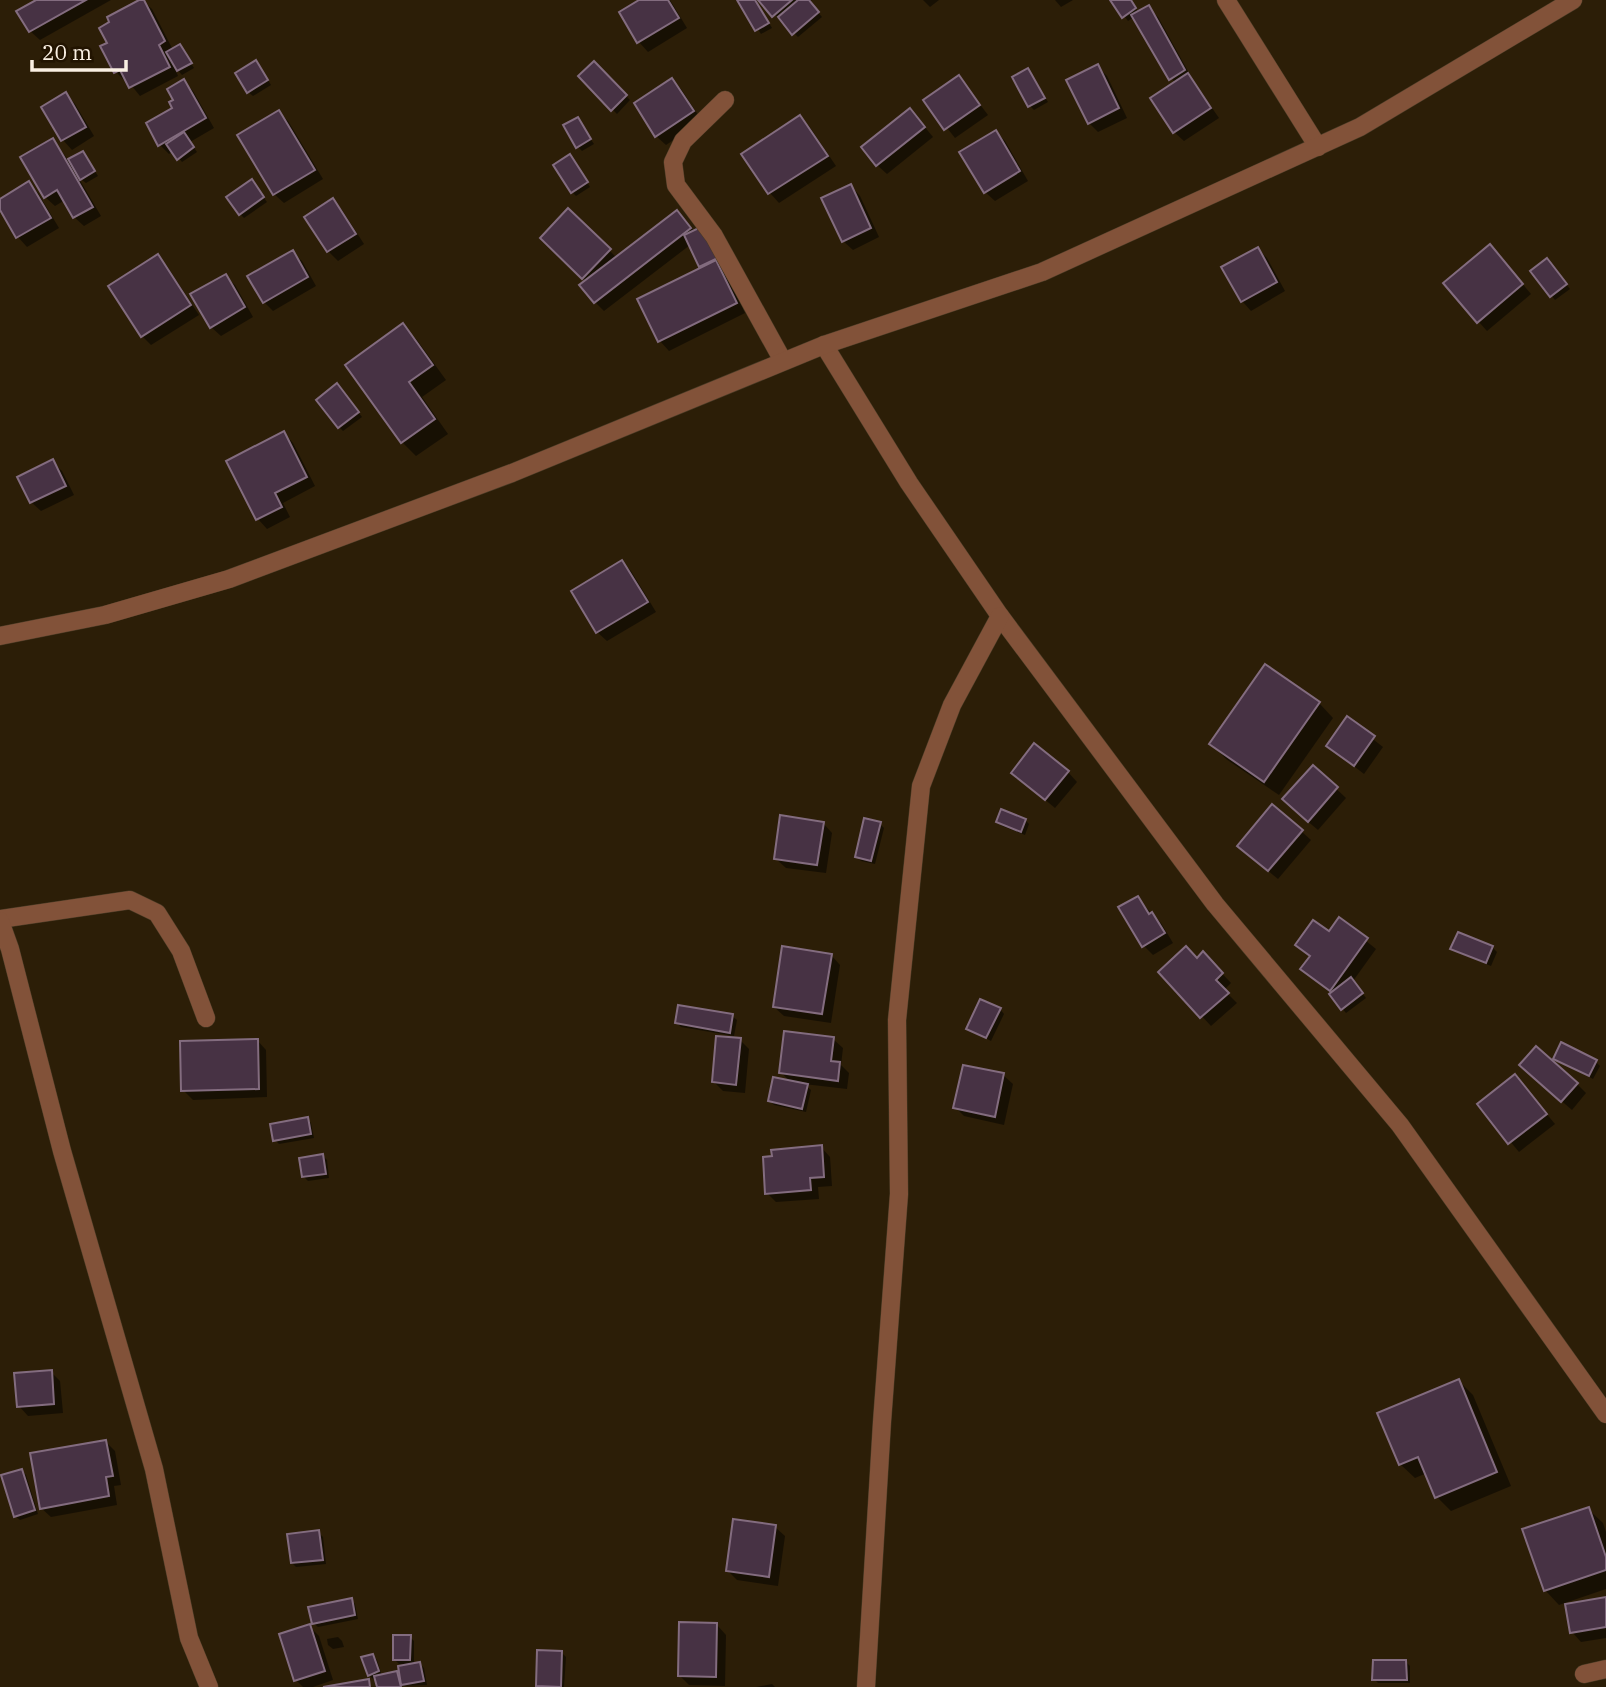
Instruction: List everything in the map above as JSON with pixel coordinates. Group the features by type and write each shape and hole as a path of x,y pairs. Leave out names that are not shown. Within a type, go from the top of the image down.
{"street":[{"path":"1226,0 1318,147"},
{"path":"0,636 105,615 229,579 512,472 824,345 1042,272 1360,127 1573,0"},
{"path":"725,100 683,141 673,162 677,185 714,236 783,361"},
{"path":"824,345 909,483 1000,616 1215,904 1400,1125 1606,1414"},
{"path":"866,1687 899,1194 897,1020 921,786 952,705 1000,616"},
{"path":"206,1018 181,951 157,913 130,900 0,920 10,949 62,1151 154,1469 189,1638 209,1687"},
{"path":"1584,1674 1606,1669"}],"building":[{"path":"36,0 86,0 29,32 16,11"},
{"path":"144,0 165,41 159,45 170,67 129,88 120,70 114,73 100,46 107,43 99,28 109,22 107,17"},
{"path":"639,0 668,0 679,18 637,43 619,12"},
{"path":"737,0 755,0 769,23 755,31"},
{"path":"758,0 792,0 772,17"},
{"path":"798,0 809,0 819,12 792,35 778,17"},
{"path":"1110,0 1131,0 1136,8 1122,18"},
{"path":"1149,5 1185,70 1169,80 1131,15"},
{"path":"180,44 192,63 177,71 166,52"},
{"path":"256,60 268,80 247,93 235,73"},
{"path":"594,61 627,95 611,111 578,76"},
{"path":"1098,64 1119,108 1088,124 1066,80"},
{"path":"1028,68 1045,98 1028,107 1012,77"},
{"path":"1188,73 1211,108 1173,133 1150,98"},
{"path":"959,75 980,105 944,130 923,100"},
{"path":"672,78 694,111 655,137 634,103"},
{"path":"184,79 206,118 158,146 146,123 172,108 169,102 173,100 167,89"},
{"path":"66,92 86,127 61,141 41,107"},
{"path":"910,108 925,127 876,166 861,147"},
{"path":"279,110 315,170 273,195 237,135"},
{"path":"800,115 828,156 768,194 741,154"},
{"path":"578,117 591,139 576,148 563,125"},
{"path":"996,130 1020,171 984,193 959,152"},
{"path":"184,132 194,147 177,160 166,144"},
{"path":"53,138 93,207 73,218 57,190 44,198 20,157"},
{"path":"83,151 95,171 80,180 68,159"},
{"path":"570,154 588,182 571,193 553,165"},
{"path":"252,179 264,197 239,215 226,197"},
{"path":"29,181 51,218 16,238 0,210 0,199"},
{"path":"851,184 871,228 842,242 821,198"},
{"path":"333,198 356,234 327,252 304,217"},
{"path":"568,208 611,249 582,279 540,238"},
{"path":"677,210 691,228 594,303 579,285"},
{"path":"705,225 720,257 699,267 684,235"},
{"path":"1490,244 1523,284 1477,323 1443,283"},
{"path":"1258,247 1277,282 1241,302 1221,267"},
{"path":"293,250 308,277 263,303 247,276"},
{"path":"158,254 191,305 141,337 108,286"},
{"path":"1547,258 1567,284 1550,297 1530,271"},
{"path":"716,260 737,303 658,342 637,299"},
{"path":"226,274 245,307 210,328 190,294"},
{"path":"403,323 433,365 409,382 435,419 401,443 345,365"},
{"path":"337,383 359,412 338,428 316,400"},
{"path":"284,431 307,477 275,493 282,507 256,520 226,461"},
{"path":"53,459 66,486 30,503 17,477"},
{"path":"622,560 648,602 596,633 571,591"},
{"path":"1265,664 1320,702 1264,782 1209,744"},
{"path":"1347,716 1375,736 1354,766 1326,746"},
{"path":"1034,743 1069,771 1045,800 1011,773"},
{"path":"1313,765 1338,787 1308,822 1282,799"},
{"path":"1272,804 1303,830 1268,871 1237,846"},
{"path":"1001,809 1026,819 1021,832 996,822"},
{"path":"780,815 824,822 817,865 774,859"},
{"path":"864,818 881,822 871,861 855,857"},
{"path":"1138,896 1165,933 1142,947 1118,907"},
{"path":"1339,917 1368,938 1330,991 1300,969 1310,956 1295,945 1313,920 1329,931"},
{"path":"1458,932 1493,946 1486,963 1450,949"},
{"path":"782,946 832,954 822,1014 773,1007"},
{"path":"1186,946 1197,958 1203,951 1223,973 1216,980 1229,993 1200,1018 1158,972"},
{"path":"1351,977 1363,993 1341,1010 1329,994"},
{"path":"980,999 1001,1008 986,1038 966,1029"},
{"path":"678,1005 733,1014 730,1033 675,1023"},
{"path":"784,1031 834,1037 831,1061 840,1062 838,1081 779,1073"},
{"path":"716,1036 741,1038 736,1085 712,1082"},
{"path":"258,1039 259,1089 181,1091 180,1041"},
{"path":"1561,1042 1597,1060 1589,1076 1553,1059"},
{"path":"1536,1046 1578,1083 1561,1102 1519,1065"},
{"path":"963,1065 1004,1073 995,1117 953,1108"},
{"path":"1515,1074 1547,1114 1508,1144 1477,1104"},
{"path":"773,1077 808,1084 802,1109 768,1101"},
{"path":"308,1117 311,1134 273,1141 270,1124"},
{"path":"822,1145 824,1177 810,1178 811,1190 765,1194 763,1157 772,1156 771,1150"},
{"path":"323,1154 326,1174 302,1177 299,1158"},
{"path":"52,1370 54,1404 17,1407 14,1373"},
{"path":"1459,1379 1497,1472 1435,1498 1418,1457 1399,1465 1377,1413"},
{"path":"106,1440 113,1476 106,1477 109,1496 40,1509 30,1453"},
{"path":"22,1469 35,1510 14,1517 1,1475"},
{"path":"1589,1507 1606,1557 1606,1570 1544,1591 1522,1529"},
{"path":"733,1519 776,1525 769,1577 726,1571"},
{"path":"319,1530 323,1560 291,1563 287,1534"},
{"path":"1606,1597 1606,1627 1570,1633 1565,1604"},
{"path":"352,1598 355,1615 312,1624 308,1607"},
{"path":"679,1622 717,1623 716,1677 678,1676"},
{"path":"310,1624 325,1671 294,1681 279,1634"},
{"path":"393,1635 411,1635 410,1660 393,1660"},
{"path":"537,1650 562,1651 561,1687 536,1686"},
{"path":"373,1654 379,1671 368,1676 361,1657"},
{"path":"1373,1660 1406,1660 1407,1680 1372,1680"},
{"path":"420,1662 424,1681 401,1685 398,1666"},
{"path":"397,1671 401,1687 377,1687 374,1676"},
{"path":"369,1679 370,1687 323,1687"}]}
